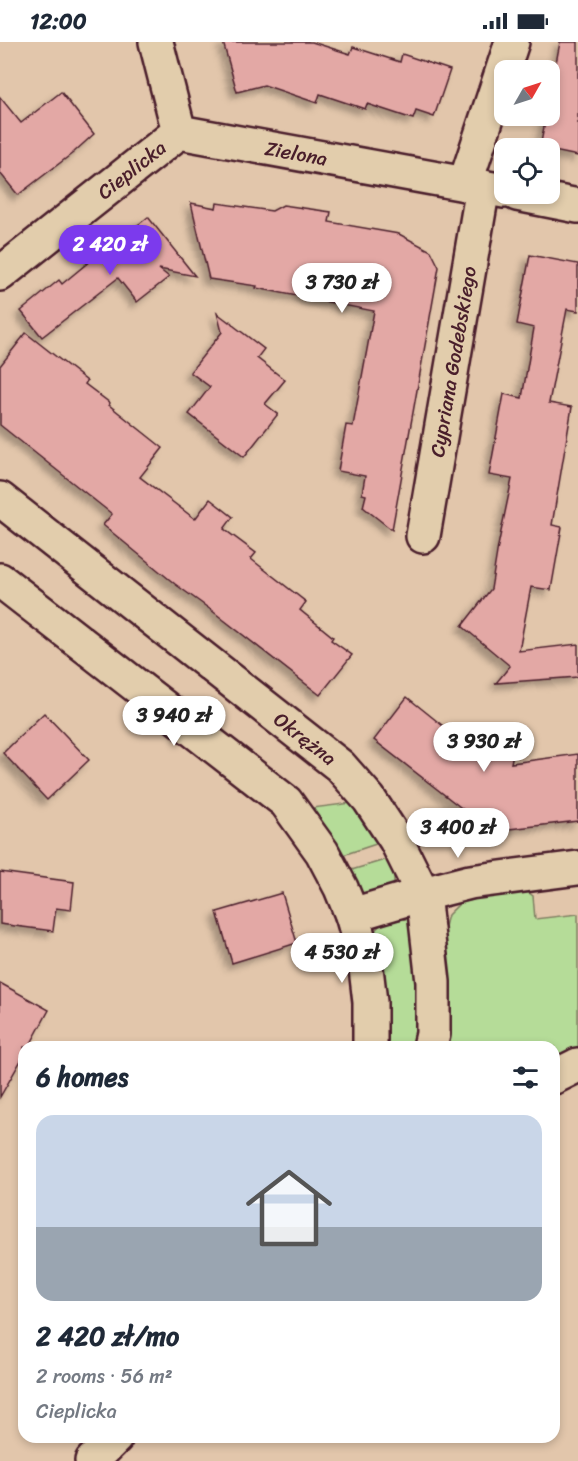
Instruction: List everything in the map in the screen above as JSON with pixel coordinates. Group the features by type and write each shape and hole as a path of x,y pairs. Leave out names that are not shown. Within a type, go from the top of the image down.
{"street":[{"path":"156,42 179,132"},
{"name":"Cypriana Godebskiego","path":"423,536 484,187 512,42"},
{"name":"Zielona","path":"179,132 484,187"},
{"name":"Cieplicka","path":"0,274 179,132"},
{"path":"560,202 578,206"},
{"name":"Okrężna","path":"0,499 340,766 369,799 396,840 423,894 433,982 431,1041"},
{"path":"0,580 286,802 322,852 352,915 365,960 370,1002 370,1041"},
{"path":"352,915 470,882 578,868"},
{"path":"560,1074 578,1065"},
{"path":"92,1461 110,1443"}],"green space":[{"path":"352,803 379,843 337,857 304,809"},
{"path":"388,859 394,874 394,886 380,896 358,895 345,872"},
{"path":"522,888 533,896 535,919 578,914 578,1047 560,1059 560,1041 447,1041 448,960 444,930 448,915 460,903"},
{"path":"407,919 413,928 418,998 414,1041 385,1041 373,933 392,921"}],"building":[{"path":"223,42 312,42 350,54 353,47 400,62 402,54 450,70 434,117 416,111 413,119 367,104 365,109 320,94 317,103 264,85 237,92"},
{"path":"560,42 578,42 578,156 560,152 560,138 542,138 544,126 560,126 560,60 557,60"},
{"path":"61,92 94,134 18,195 0,173 0,97 21,123"},
{"path":"191,203 216,208 217,203 272,211 283,205 331,212 329,222 399,234 431,251 439,267 392,530 363,507 366,495 362,494 365,476 338,471 346,425 353,426 374,311 256,288 257,286 209,279"},
{"path":"148,217 195,276 159,269 169,277 137,302 118,278 42,337 21,311 59,280 62,284 118,238 120,239"},
{"path":"530,255 578,264 578,311 567,309 549,403 572,407 552,525 562,527 551,590 531,587 519,651 578,644 578,677 496,683 510,666 462,626 491,589 512,479 489,475 504,394 522,398 534,328 517,324"},
{"path":"217,313 264,349 257,358 285,380 265,404 278,414 244,457 189,414 210,387 190,372 222,332"},
{"path":"26,333 87,381 85,384 163,448 140,477 195,519 210,499 233,517 224,529 256,553 251,559 306,602 300,610 333,637 331,640 352,655 320,695 175,584 103,525 112,514 0,425 0,366"},
{"path":"407,697 463,742 470,734 514,749 511,763 578,754 578,821 491,831 374,740"},
{"path":"44,713 89,760 47,800 3,753"},
{"path":"0,872 74,882 71,910 56,908 53,931 0,924"},
{"path":"282,893 297,943 232,963 217,912"},
{"path":"0,983 49,1010 32,1041 18,1041 18,1066 0,1097"}]}
